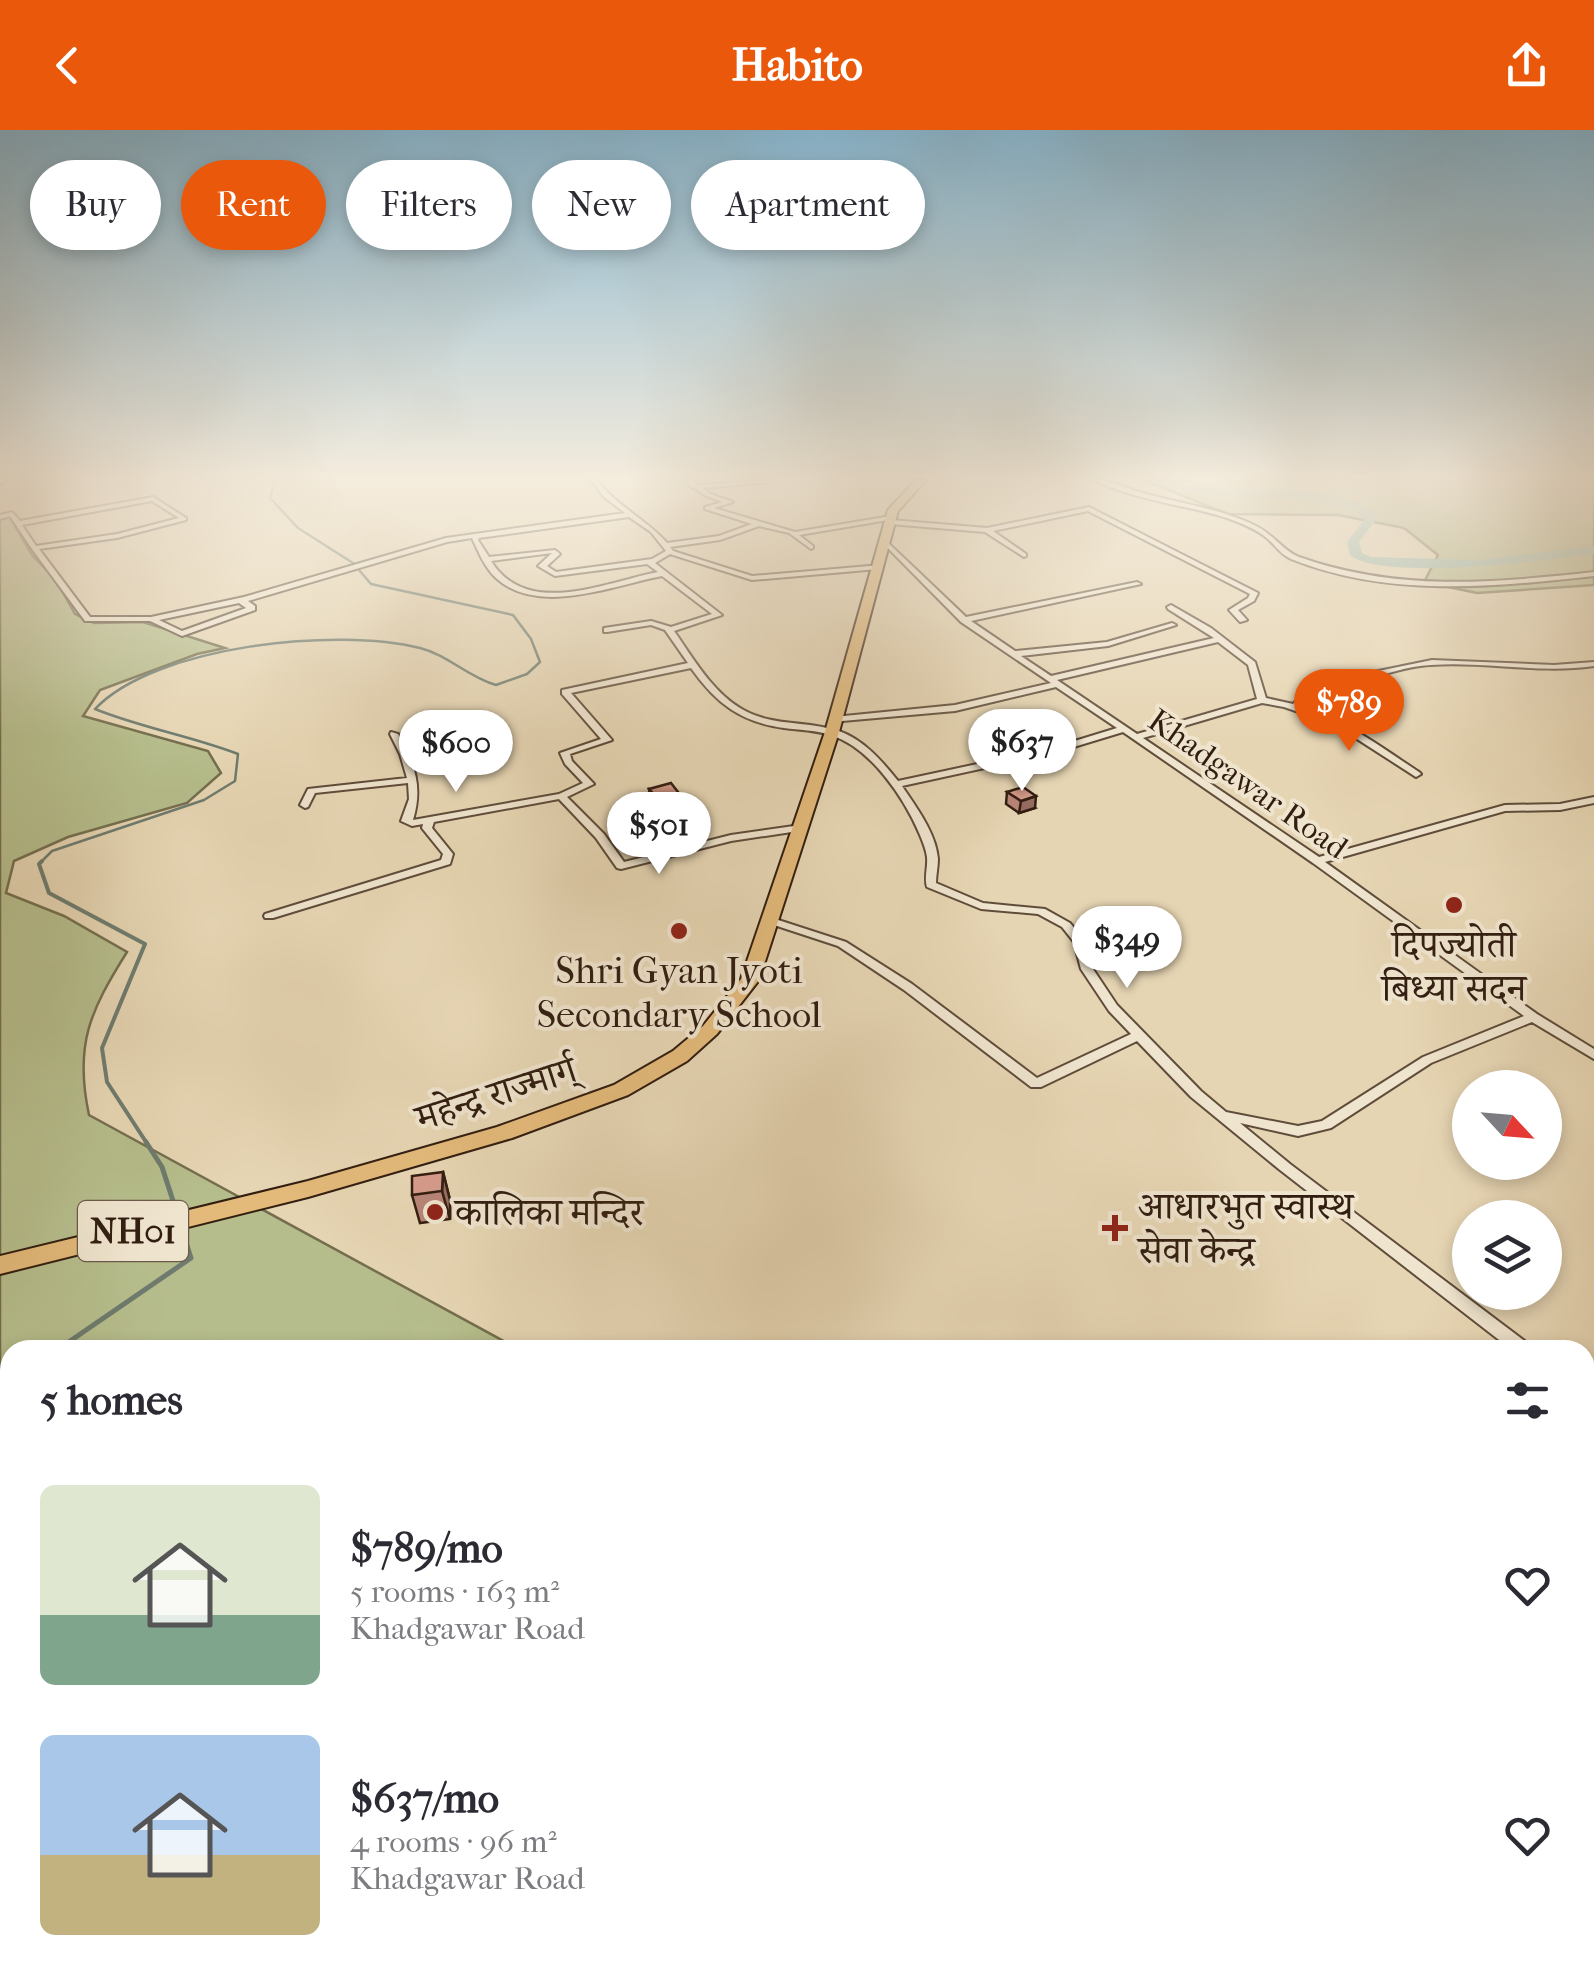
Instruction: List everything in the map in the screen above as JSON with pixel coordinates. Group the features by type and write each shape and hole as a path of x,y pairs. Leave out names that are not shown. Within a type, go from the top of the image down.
{"highway":[{"name":"महेन्द्र राज्मार्ग्","path":"0,1265 442,1153 589,1105 680,1056 733,1006 750,980 833,726 878,567"}],"street":[{"path":"48,566 88,619 151,620 245,599 360,566"},
{"path":"494,566 502,580 553,597 660,574"},
{"path":"543,566 556,574 612,566"},
{"path":"607,630 651,623 669,628 718,615 655,566"},
{"path":"718,566 752,578 878,567"},
{"name":"Khadgawar Road","path":"910,566 964,620 1318,862 1533,1017 1594,1055"},
{"path":"1202,566 1254,593 1233,610 1244,620"},
{"path":"1325,566 1407,586 1452,587 1594,574"},
{"path":"964,620 1137,584"},
{"path":"151,620 182,634 252,608 242,602 245,599"},
{"path":"1171,607 1252,664 1262,700"},
{"path":"1013,654 1108,644 1172,625"},
{"path":"669,628 691,665 729,704 752,718 799,730 954,708 1220,639"},
{"path":"1297,704 1309,688 1324,682 1352,680 1426,663 1568,668 1594,664"},
{"path":"394,734 406,754 412,780 412,804 406,821 429,821 562,796 590,784 568,762 565,753 607,740 565,692 691,665"},
{"path":"1138,737 1262,700 1297,704 1326,716 1416,774"},
{"path":"833,726 862,746 898,784 932,856 930,885 980,906 1041,912 1066,925 1079,941 1087,969 1098,986 1137,1036 1196,1094 1511,1340"},
{"path":"898,784 1026,757 1124,728"},
{"path":"305,805 311,791 350,783 412,780"},
{"path":"562,796 600,836 621,866 731,838 800,828"},
{"path":"1318,862 1505,808 1560,807 1594,800"},
{"path":"269,916 446,862 448,854 427,828 429,821"},
{"path":"772,921 842,944 1036,1084 1137,1036"},
{"path":"1228,1116 1311,1131 1326,1126 1428,1060 1533,1017"}],"green space":[{"path":"0,566 43,566 56,580 75,614 94,623 143,622 225,648 197,654 100,690 83,716 208,751 221,773 187,803 68,837 14,861 6,893 64,916 127,952 103,993 89,1029 83,1068 89,1115 502,1340 0,1340"},
{"path":"1432,566 1594,566 1594,585 1477,593 1424,582"}],"building":[{"path":"671,783 685,801 665,806 649,789"},
{"path":"1023,787 1036,796 1021,801 1007,792"},
{"path":"443,1172 442,1191 412,1195 412,1176"}],"waterway":[{"path":"148,1145 107,1082 102,1048 145,944 49,893 39,864 52,851 204,800 235,781 238,754 95,709 123,687 160,670 203,656 297,641 385,642 420,648 496,685 527,674 540,662 531,639 513,615 371,584 356,566"},
{"path":"146,1142 162,1167 177,1213"},
{"path":"72,1340 191,1258 181,1227"}],"place":[{"name":"दिपज्योती बिध्या सदन","path":"1454,905"},
{"name":"Shri Gyan Jyoti Secondary School","path":"679,931"},
{"name":"कालिका मन्दिर","path":"435,1212"},
{"name":"आधारभुत स्वास्थ सेवा केन्द्र","path":"1115,1228"}]}
